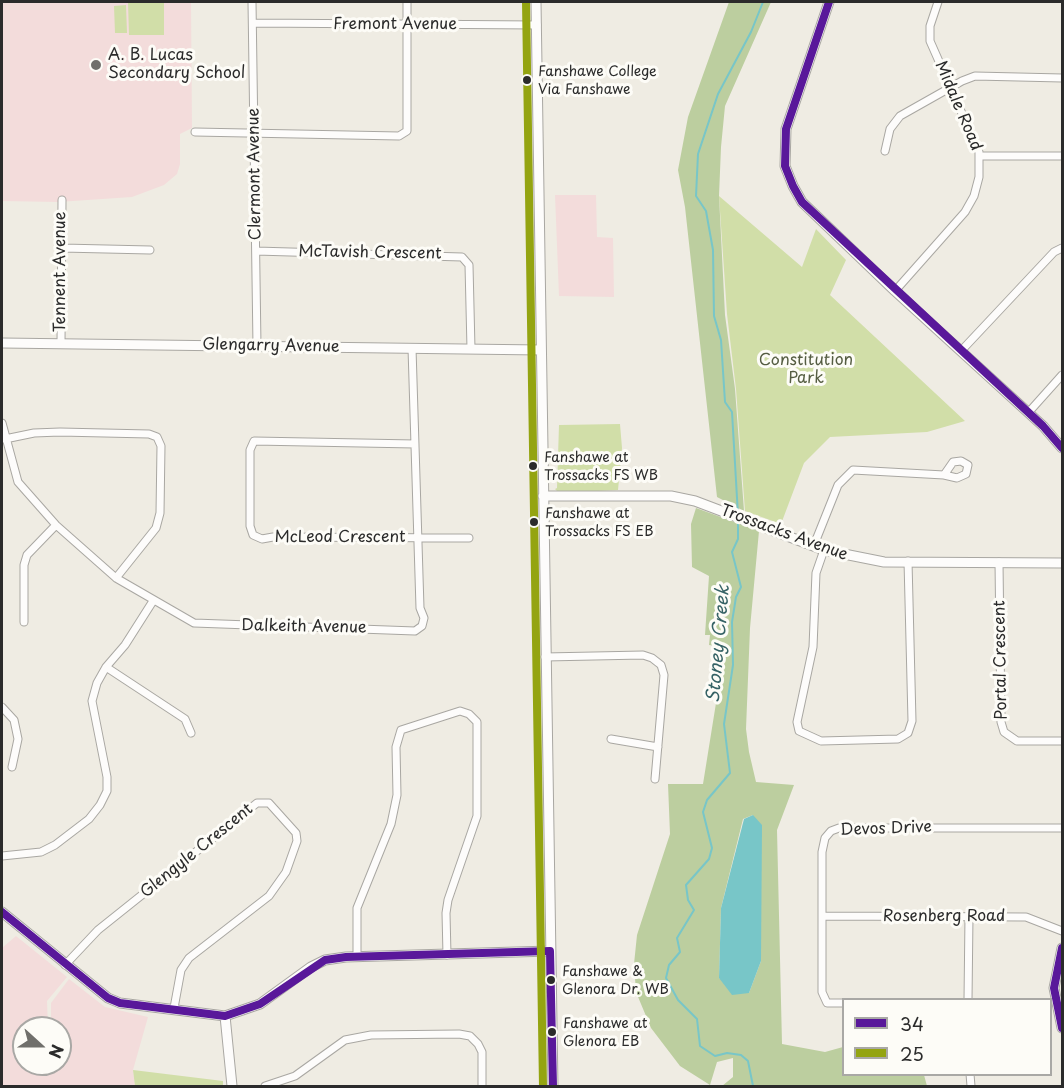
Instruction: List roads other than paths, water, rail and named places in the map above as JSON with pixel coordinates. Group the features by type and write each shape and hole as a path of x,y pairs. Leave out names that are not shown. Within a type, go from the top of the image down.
{"street":[{"name":"Clermont Avenue","path":"252,2 257,346"},
{"path":"195,132 399,136 406,131 408,26 406,2"},
{"path":"536,2 553,1086"},
{"path":"829,2 786,129 785,166 802,202 895,291 1028,412 1062,448"},
{"name":"Midale Road","path":"895,291 965,212 974,196 980,156 930,41 930,26 938,2"},
{"name":"Fremont Avenue","path":"253,23 408,26 537,25"},
{"path":"885,151 890,129 900,116 951,86 975,76 1062,78"},
{"path":"980,156 1062,156"},
{"name":"Tennent Avenue","path":"61,344 62,200"},
{"path":"62,248 150,250"},
{"path":"961,351 1054,252 1062,248"},
{"name":"McTavish Crescent","path":"256,251 462,257 469,265 471,349"},
{"name":"Glengarry Avenue","path":"2,343 541,350"},
{"name":"Dalkeith Avenue","path":"2,423 18,482 56,525 116,578 153,601 194,622 209,625 415,632 422,626 424,618 420,608 412,348"},
{"path":"1028,412 1062,375"},
{"path":"5,439 34,433 60,432 149,434 158,437 160,513 156,528 116,578"},
{"name":"McLeod Crescent","path":"415,444 254,441 250,450 250,526 253,536 262,539 273,537 468,538"},
{"path":"814,545 838,485 853,471 944,475"},
{"name":"Trossacks Avenue","path":"543,496 664,495 695,501 824,550 884,562 1062,563"},
{"path":"24,622 24,565 27,555 56,525"},
{"path":"824,550 816,573 813,647 797,722 799,732 821,741 898,739 908,733 912,721 908,561"},
{"name":"Portal Crescent","path":"999,562 1001,722 1004,732 1017,741 1062,741"},
{"path":"2,856 41,852 55,845 89,819 100,805 107,791 107,777 92,701 97,683 106,667 125,645 153,601"},
{"path":"546,657 643,655 652,657 661,666 664,675 656,780"},
{"path":"106,667 185,719 191,733"},
{"path":"2,707 14,720 18,739 12,767"},
{"path":"357,957 355,923 357,908 391,824 397,795 396,747 401,730 460,711 469,714 477,722 477,816 448,900 447,955"},
{"path":"611,739 658,747"},
{"name":"Glengyle Crescent","path":"65,965 98,930 257,803 269,803 296,833 297,841 286,872 269,896 189,958 181,969 174,1008"},
{"name":"Devos Drive","path":"842,1004 827,1003 823,998 822,845 831,831 839,828 1062,828"},
{"path":"2,912 99,992 120,1003 225,1016 260,1004 311,967 326,960 550,951"},
{"name":"Rosenberg Road","path":"823,916 1026,917 1062,931"},
{"path":"968,998 969,916"},
{"path":"1062,948 1054,988 1062,1028"},
{"path":"225,1016 232,1086"},
{"path":"266,1086 295,1076 345,1040 371,1035 459,1034 470,1036 482,1052 482,1086"}],"water":[{"path":"753,815 762,825 761,961 749,993 732,995 719,978 721,908 744,819"}],"waterway":[{"name":"Stoney Creek","path":"738,515 732,412 725,402 721,340 714,316 713,250 706,211 696,196 698,154 718,94 751,32 763,2"},
{"name":"Stoney Creek","path":"738,521 738,539 732,552 741,587 736,597 732,622 733,665 724,724 730,773 707,800 703,812 712,848 709,859 686,885 688,900 694,910 677,938 680,952 669,965 666,978 678,1000 697,1019 700,1046 715,1056 727,1053 741,1055 748,1061 753,1086"}],"place":[{"name":"A. B. Lucas Secondary School","path":"96,65"},
{"name":"Fanshawe College Via Fanshawe","path":"527,80"},
{"name":"Fanshawe at Trossacks FS WB","path":"533,466"},
{"name":"Fanshawe at Trossacks FS EB","path":"534,522"},
{"name":"Fanshawe & Glenora Dr. WB","path":"551,980"},
{"name":"Fanshawe at Glenora EB","path":"552,1032"}],"park label":[{"name":"Constitution Park","path":"806,370"}]}
